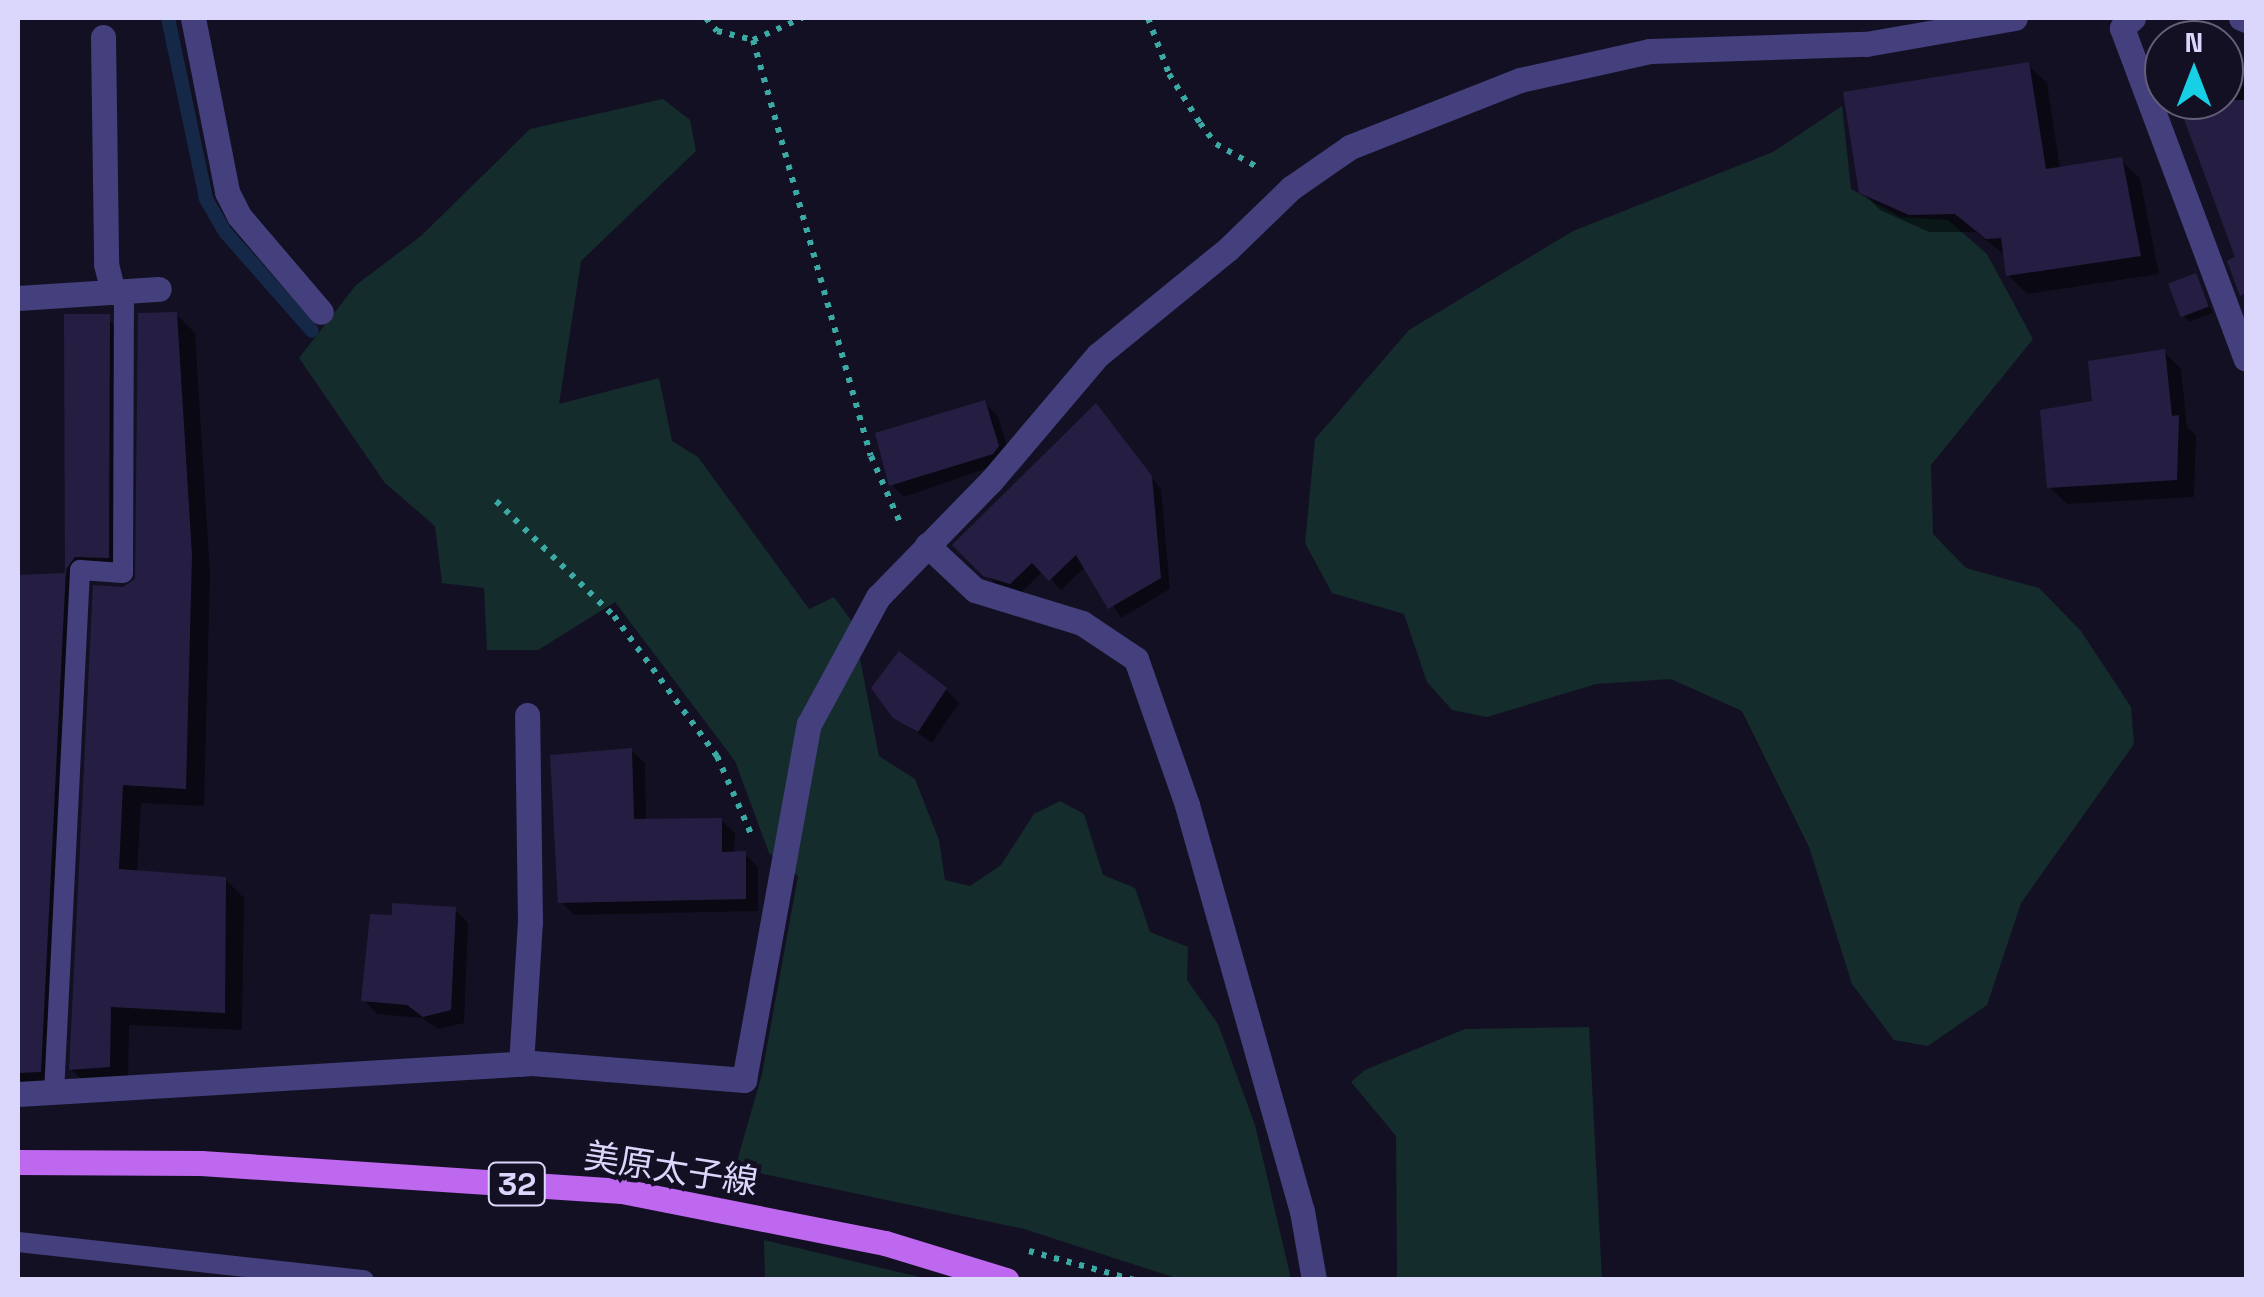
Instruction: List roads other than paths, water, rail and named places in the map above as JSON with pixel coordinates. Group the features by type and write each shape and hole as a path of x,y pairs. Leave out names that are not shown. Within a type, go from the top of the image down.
{"main road":[{"name":"美原太子線","path":"18,1162 201,1163 622,1192 885,1243 1006,1280"}],"street":[{"path":"193,18 227,192 239,216 321,312"},
{"path":"18,1094 521,1064 744,1080 809,724 878,597 992,481 1098,355 1228,249 1291,188 1350,148 1520,80 1650,51 1866,44 2014,18"},
{"path":"2133,18 2122,28 2246,359"},
{"path":"103,37 106,264 119,291"},
{"path":"18,298 159,288"},
{"path":"927,545 976,590 1082,623 1136,658 1187,805 1302,1211 1314,1280"},
{"path":"521,1064 530,922 527,715"}],"lane":[{"path":"54,1093 80,570 124,573 119,291"},
{"path":"18,1242 364,1280"}],"waterway":[{"path":"168,18 206,199 226,233 312,331"}]}
